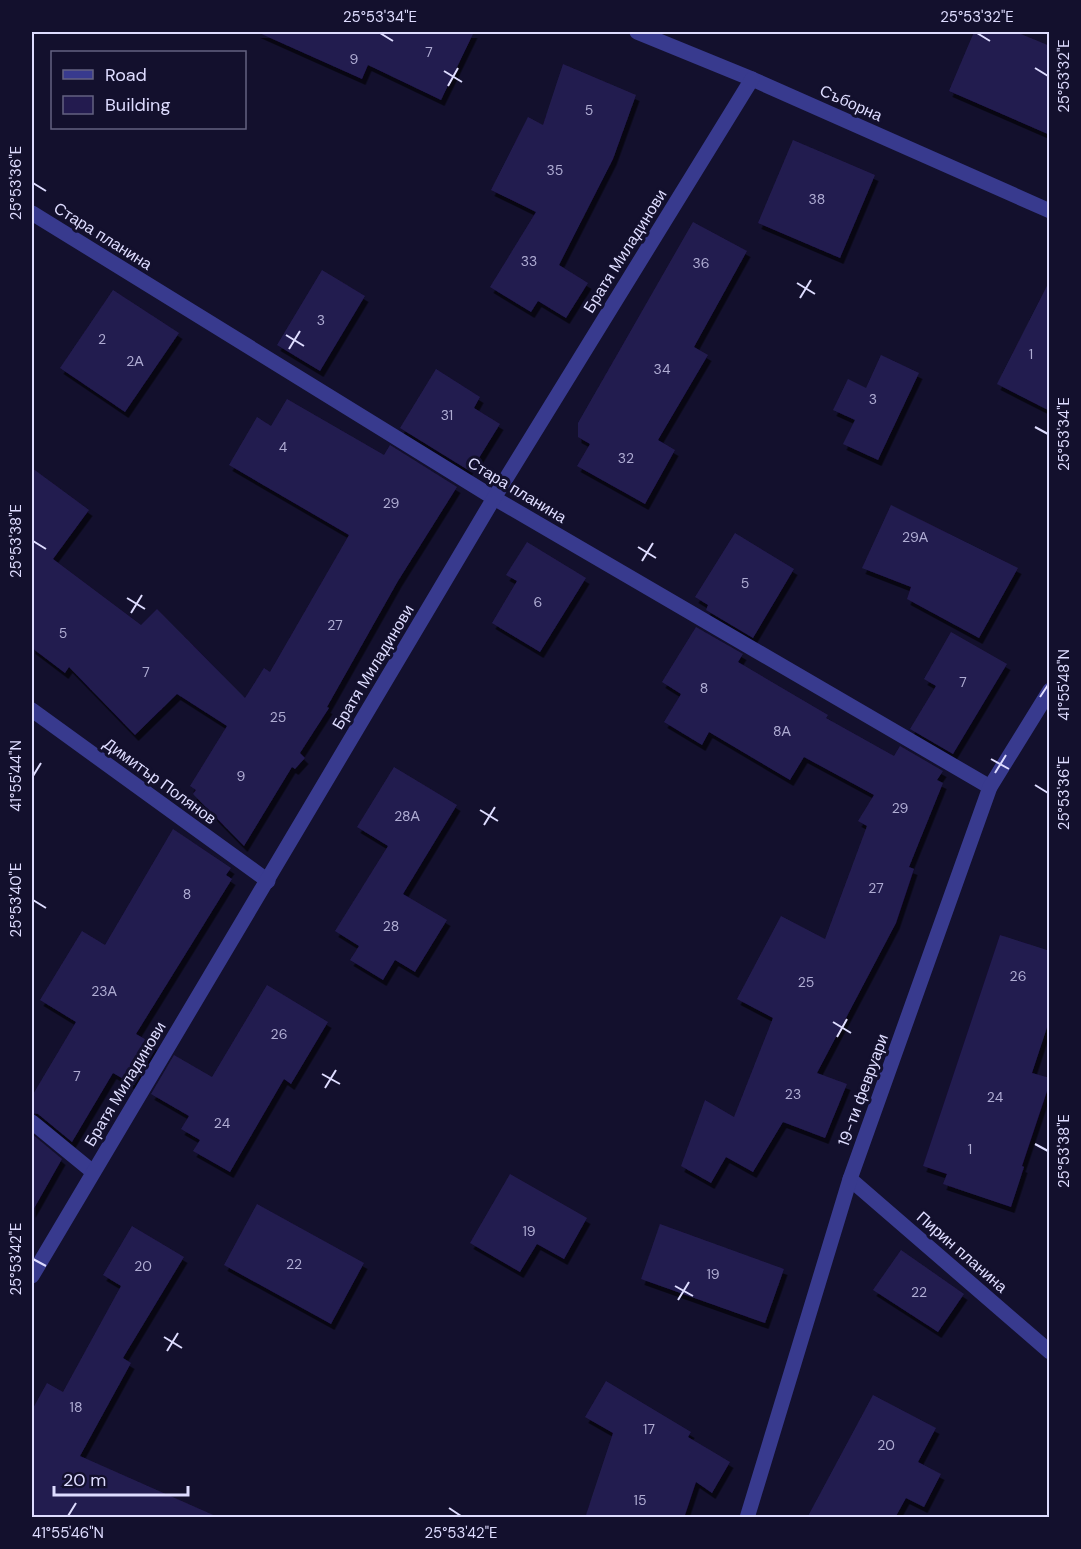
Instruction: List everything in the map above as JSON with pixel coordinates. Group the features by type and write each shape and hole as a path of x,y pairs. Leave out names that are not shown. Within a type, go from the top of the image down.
{"street":[{"name":"Съборна","path":"637,32 752,79 1050,210"},
{"name":"Братя Миладинови","path":"32,1276 494,498 752,79"},
{"name":"Стара планина","path":"32,213 494,498 990,787"},
{"name":"19-ти февруари","path":"747,1518 850,1179 990,787 1050,690"},
{"name":"Димитър Полянов","path":"32,710 268,881"},
{"path":"32,1122 93,1172"},
{"name":"Пирин планина","path":"850,1179 1050,1352"}],"building":[{"path":"257,32 474,32 441,100 368,65 362,79"},
{"path":"974,32 1016,32 1050,46 1050,135 949,91"},
{"path":"563,64 636,95 613,159 559,265 588,283 566,318 538,301 531,312 490,287 536,212 491,190 528,117 543,125"},
{"path":"793,140 875,175 840,258 758,223"},
{"path":"693,222 747,251 694,347 708,355 658,440 675,450 645,504 577,466 590,444 578,437 578,423"},
{"path":"322,270 365,296 320,371 277,345"},
{"path":"1050,280 1050,411 997,384"},
{"path":"113,290 179,333 125,412 60,368"},
{"path":"881,355 919,373 878,460 843,444 855,420 833,410 848,379 866,388"},
{"path":"436,369 480,397 474,408 500,424 474,466 471,465 468,470 400,428"},
{"path":"287,399 384,455 390,445 457,487 398,581 327,707 329,708 300,753 305,758 295,769 292,767 244,846 193,794 196,790 190,786 227,726 177,694 135,735 69,667 65,673 32,648 32,468 89,510 53,559 141,625 157,609 245,698 264,668 270,672 349,535 229,465 257,417 271,426"},
{"path":"891,505 1018,568 979,638 907,599 911,587 862,568"},
{"path":"735,533 794,569 753,638 706,610 708,605 695,597"},
{"path":"527,542 586,578 540,652 492,623 517,581 506,575"},
{"path":"696,627 743,654 738,662 828,715 826,718 894,756 900,746 943,771 937,780 943,783 909,867 914,869 896,923 817,1073 847,1084 825,1138 783,1122 753,1172 726,1157 711,1183 681,1166 705,1100 734,1117 773,1018 737,999 781,916 825,939 867,826 858,821 874,795 804,757 790,780 709,732 702,745 664,722 681,694 662,682"},
{"path":"951,632 1007,664 953,754 910,729 936,686 924,679"},
{"path":"394,767 457,805 403,894 447,920 415,972 395,960 383,980 350,960 359,946 335,931 388,846 357,827"},
{"path":"173,829 231,868 226,875 232,879 136,1034 157,1046 134,1085 113,1073 72,1142 38,1114 32,1113 32,1096 76,1022 40,1000 82,931 105,945"},
{"path":"1000,935 1050,951 1050,1018 1032,1073 1050,1078 1050,1082 1011,1207 943,1184 947,1174 923,1166"},
{"path":"267,985 328,1022 291,1084 284,1079 230,1172 193,1151 200,1140 181,1129 189,1116 151,1094 174,1055 212,1077"},
{"path":"32,1134 62,1159 32,1212"},
{"path":"510,1174 587,1218 564,1259 537,1244 520,1272 470,1243"},
{"path":"257,1204 364,1263 331,1324 224,1265"},
{"path":"660,1224 784,1269 765,1323 641,1279"},
{"path":"132,1226 184,1257 123,1358 131,1363 80,1456 220,1518 32,1518 32,1410 47,1383 63,1392 121,1286 103,1275"},
{"path":"901,1250 964,1294 938,1332 873,1290"},
{"path":"606,1381 691,1432 688,1437 730,1462 712,1493 696,1482 684,1518 585,1518 613,1433 585,1417"},
{"path":"873,1395 936,1428 918,1462 941,1474 924,1507 906,1498 895,1518 807,1518"}]}
